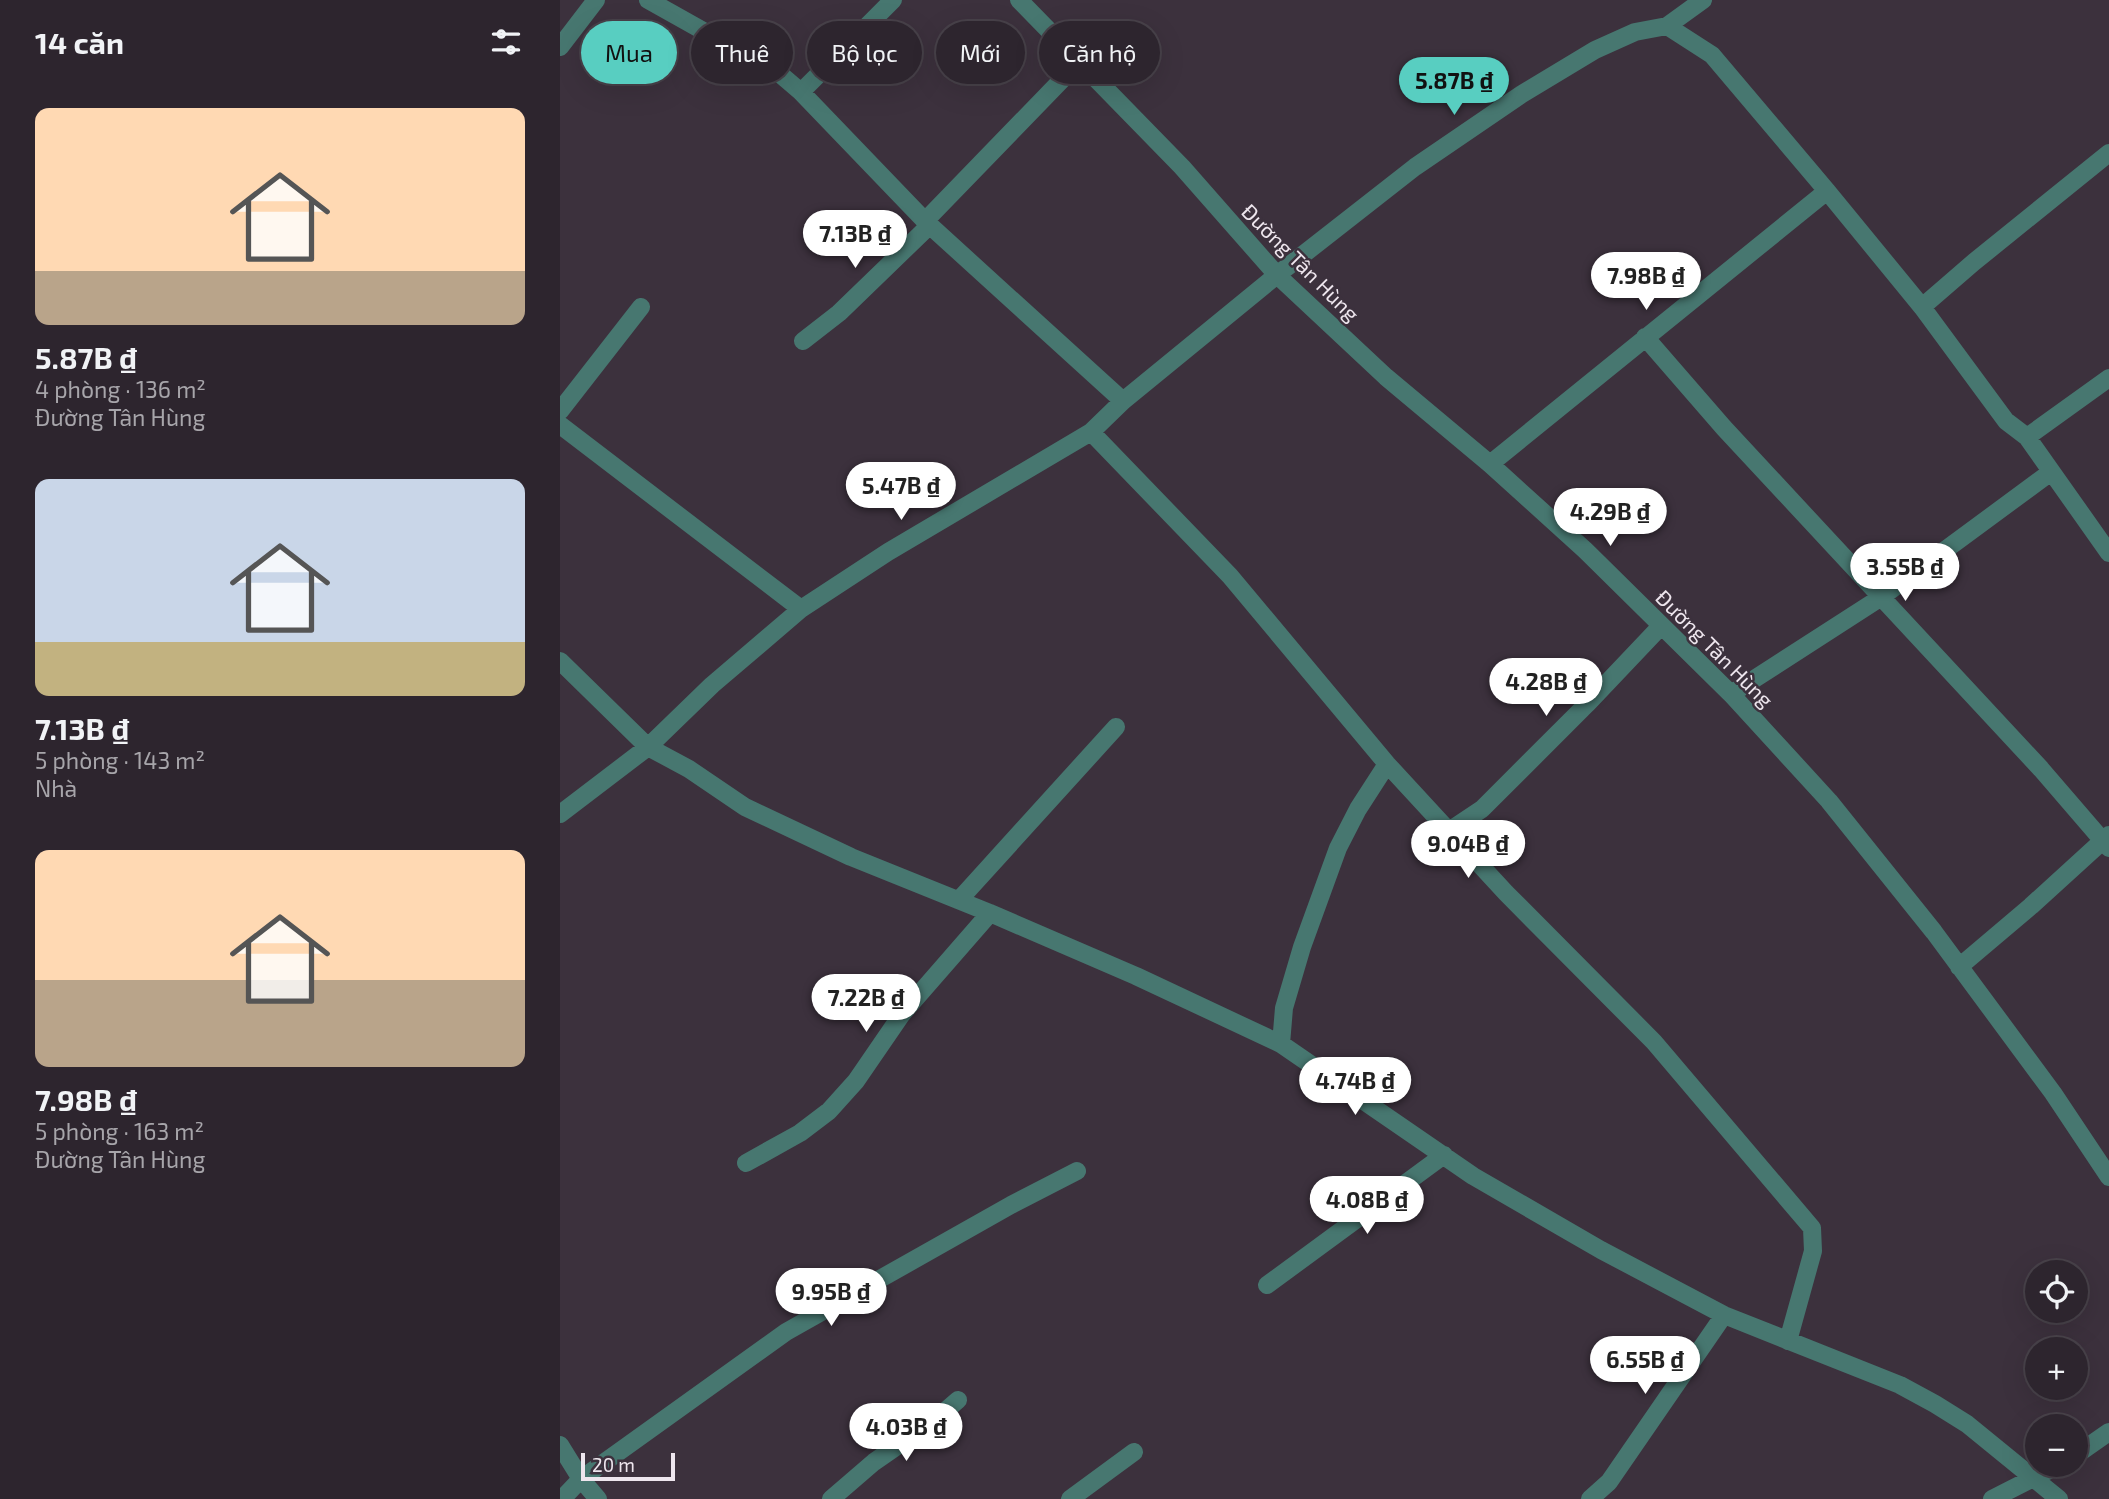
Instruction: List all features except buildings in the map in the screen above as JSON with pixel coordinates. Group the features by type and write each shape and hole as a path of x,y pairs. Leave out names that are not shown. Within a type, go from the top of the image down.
{"street":[{"path":"560,47 597,0"},
{"path":"648,0 780,74 801,92 927,223 1123,401"},
{"path":"801,92 893,0"},
{"name":"Đường Tân Hùng","path":"1019,0 1040,21"},
{"path":"560,814 648,747 712,685 801,609 888,552 1091,432 1123,401 1277,275 1415,167 1522,93 1595,50 1635,32 1667,26 1703,0"},
{"path":"1667,26 1712,55 1827,191 1922,307 2006,421 2027,437 2109,553"},
{"path":"803,341 839,313 1058,84"},
{"name":"Đường Tân Hùng","path":"1102,84 1182,167 1277,275 1387,377 1490,464 1585,550 1731,694 1829,800 1934,932 2106,1166"},
{"path":"1922,307 2109,153"},
{"path":"1490,464 1827,191"},
{"path":"560,411 641,307"},
{"path":"1645,337 1724,428 1789,495 1880,598 2106,841 1959,967"},
{"path":"2027,437 2109,378"},
{"path":"560,425 801,609"},
{"path":"1091,432 1230,576 1387,764 1506,893 1654,1042 1812,1228 1813,1251 1788,1341"},
{"path":"1731,694 1880,598 1980,522 2052,472"},
{"path":"1449,831 1482,809 1661,626"},
{"path":"560,662 648,747 689,769 745,807 851,857 1136,976 1281,1044 1498,1191 1601,1250 1724,1315 1900,1385 1935,1404 1967,1424 2059,1499"},
{"path":"959,900 1116,727"},
{"path":"1281,1044 1284,1008 1302,947 1338,848 1358,809 1387,764"},
{"path":"746,1163 800,1133 829,1111 856,1081 902,1014 990,913"},
{"path":"1268,1285 1444,1155"},
{"path":"562,1499 581,1479 786,1332 1011,1205 1077,1171"},
{"path":"1590,1499 1609,1482 1724,1315"},
{"path":"831,1499 874,1462 936,1419 958,1400"},
{"path":"2088,1447 2109,1432"},
{"path":"560,1445 581,1479 598,1499"},
{"path":"1070,1499 1134,1452"},
{"path":"1992,1499 2035,1478"}]}
